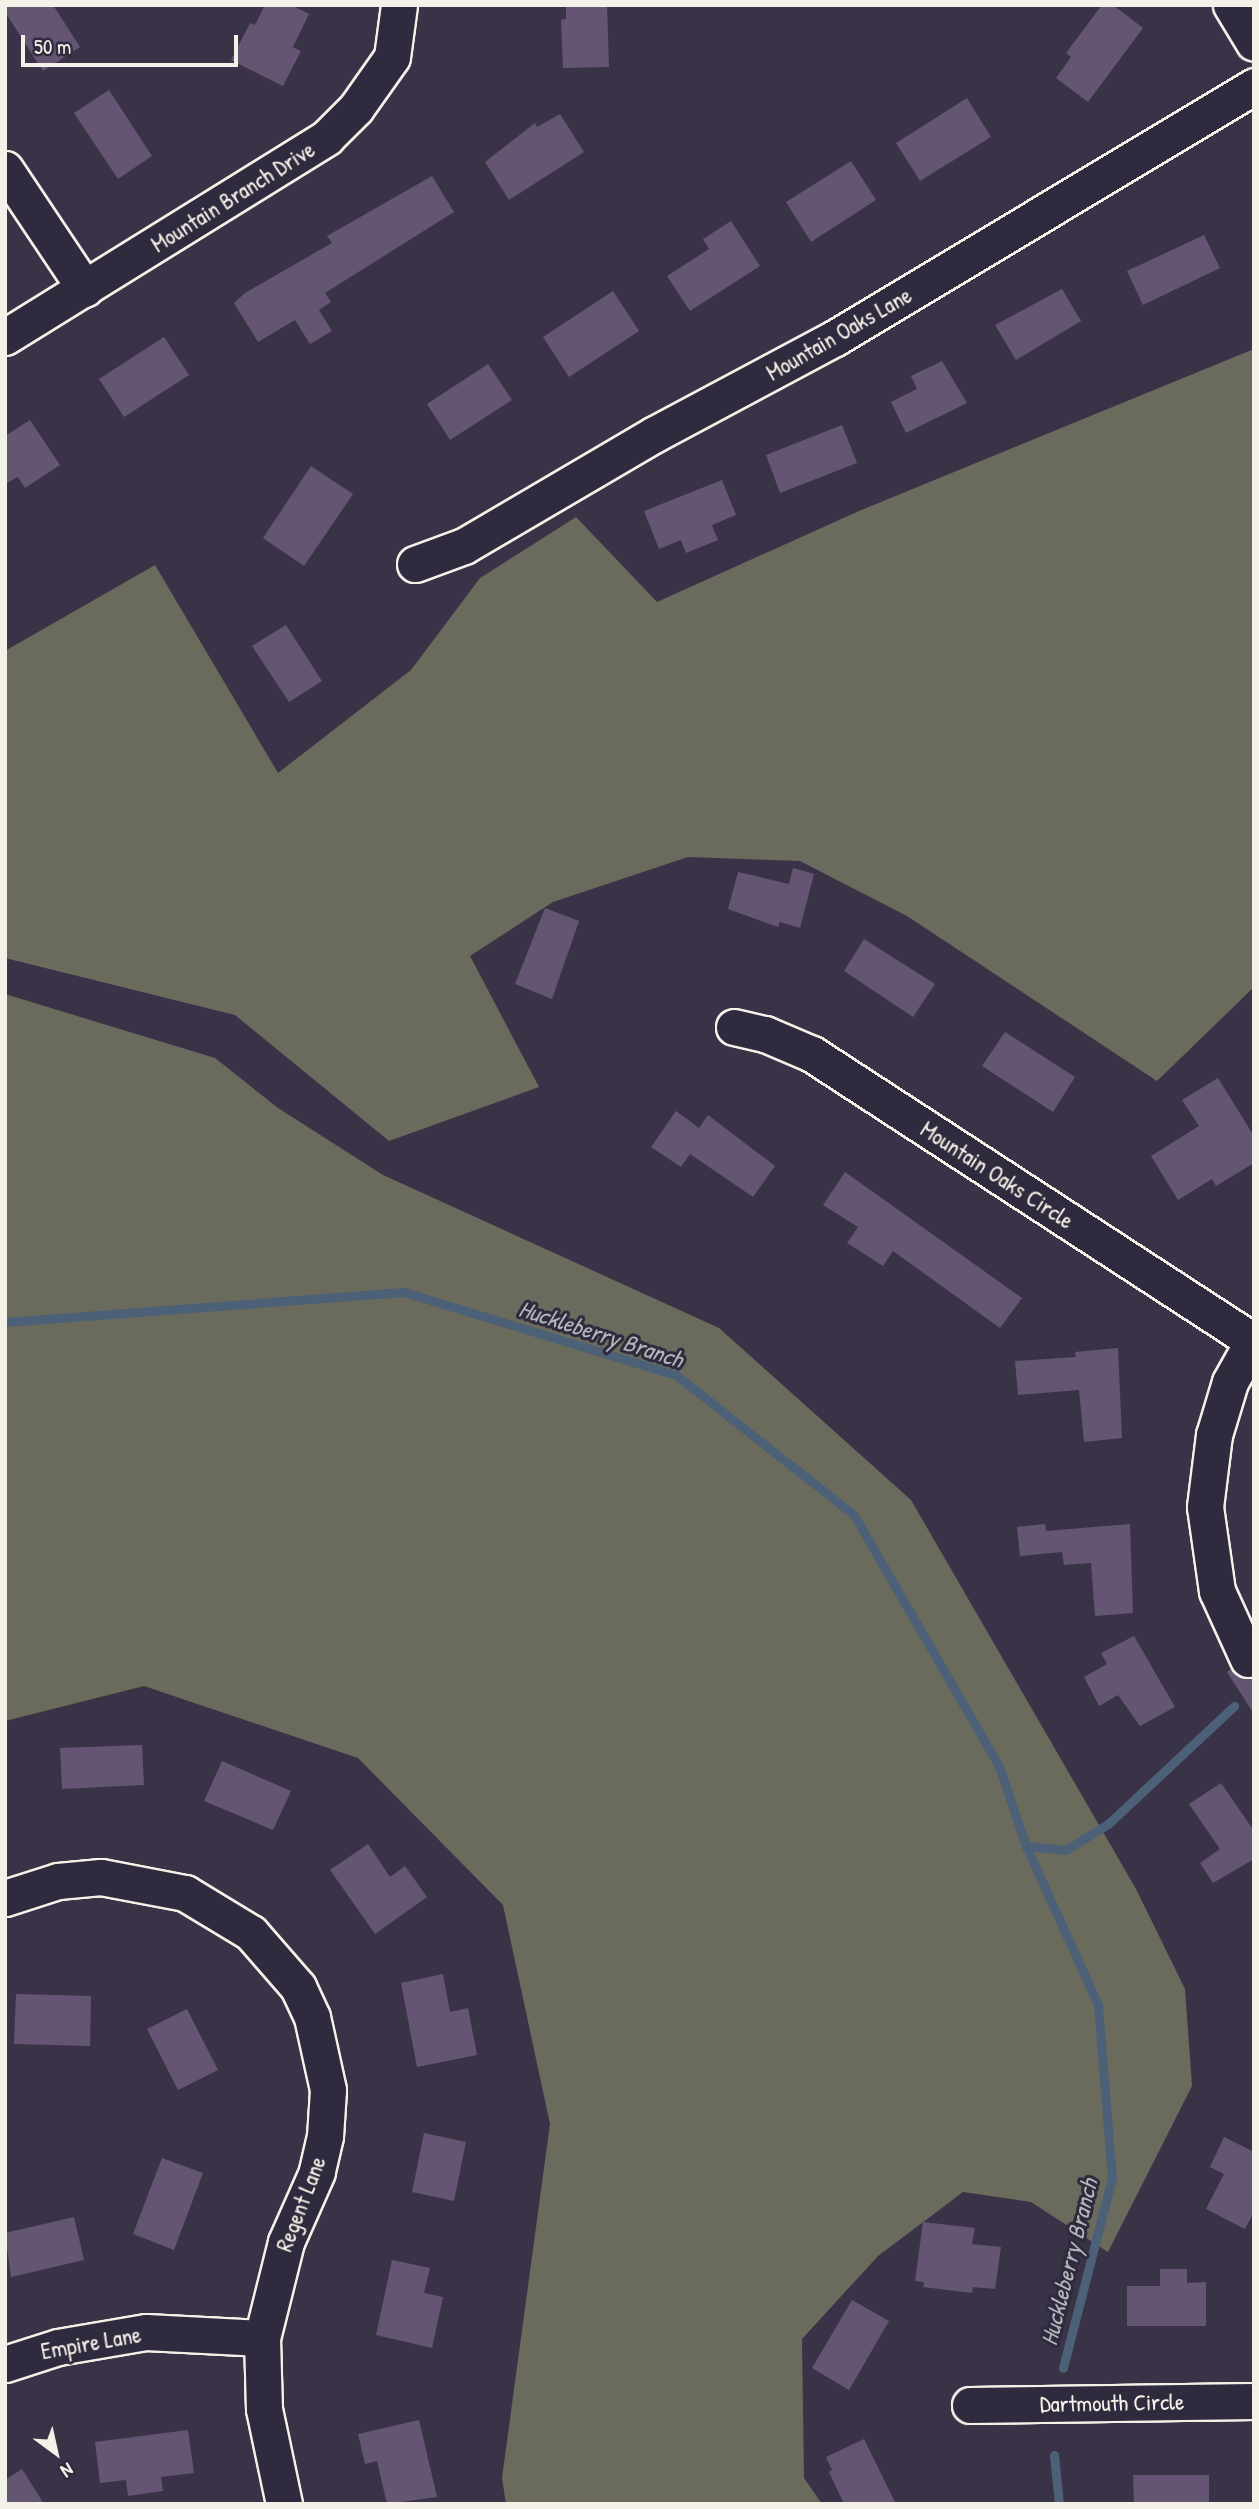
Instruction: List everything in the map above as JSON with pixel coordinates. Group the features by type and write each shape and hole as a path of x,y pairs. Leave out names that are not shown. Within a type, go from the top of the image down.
{"street":[{"name":"Mountain Branch Drive","path":"5,337 327,137 356,108 392,57 399,5"},
{"path":"1231,5 1254,43"},
{"name":"Mountain Oaks Lane","path":"415,564 464,546 655,434 835,338 1254,86"},
{"path":"5,169 85,289"},
{"name":"Mountain Oaks Circle","path":"734,1027 765,1034 812,1054 1253,1340"},
{"path":"1248,1659 1217,1591 1205,1507 1214,1435 1230,1382 1253,1340"},
{"name":"Regent Lane","path":"5,1898 58,1881 102,1877 185,1893 251,1933 298,1987 323,2053 328,2090 326,2136 317,2172 286,2242 262,2338 264,2409 284,2504"},
{"name":"Empire Lane","path":"5,2364 58,2347 146,2332 262,2338"},
{"name":"Dartmouth Circle","path":"970,2405 1254,2401"}],"green space":[{"path":"1254,349 1254,987 1157,1081 907,916 800,861 688,857 553,902 470,956 539,1087 389,1141 235,1015 5,958 5,651 155,565 278,773 411,670 480,578 576,517 657,602 859,511"},
{"path":"5,994 215,1058 278,1108 383,1175 719,1328 911,1500 1136,1889 1185,1989 1192,2086 1108,2252 1031,2202 963,2192 878,2256 802,2339 804,2478 822,2504 506,2504 502,2478 550,2124 503,1905 358,1758 144,1686 5,1721"}],"building":[{"path":"5,5 53,5 80,47 43,71 5,12"},
{"path":"265,5 291,5 309,14 293,47 301,51 283,86 231,60 250,23 255,25"},
{"path":"566,5 607,5 609,67 563,68 561,20 566,19"},
{"path":"1102,5 1113,5 1143,28 1088,102 1056,78 1071,57 1066,53"},
{"path":"109,90 152,156 118,179 74,113"},
{"path":"967,98 991,137 920,181 896,143"},
{"path":"560,114 584,152 509,200 485,162 535,123 537,127"},
{"path":"851,161 876,200 811,242 786,202"},
{"path":"432,176 454,212 325,293 331,302 319,310 332,331 310,344 295,320 258,342 234,303 245,293 332,243 327,236"},
{"path":"731,221 760,266 690,311 667,276 709,249 703,239"},
{"path":"1204,235 1220,268 1143,305 1127,271"},
{"path":"1062,289 1081,321 1016,360 995,325"},
{"path":"613,291 639,331 569,377 543,337"},
{"path":"164,337 189,375 124,417 99,379"},
{"path":"942,361 967,403 906,433 891,402 917,389 911,376"},
{"path":"488,364 512,400 450,440 427,404"},
{"path":"30,420 60,465 25,488 18,477 5,484 5,436"},
{"path":"842,425 857,463 780,493 766,455"},
{"path":"311,466 353,494 304,566 263,538"},
{"path":"722,480 736,515 712,525 718,540 686,553 681,540 659,549 644,511"},
{"path":"286,625 322,681 289,702 252,646"},
{"path":"793,868 814,874 800,928 780,922 778,927 728,909 738,872 789,884"},
{"path":"545,908 579,921 552,999 515,984"},
{"path":"864,939 935,984 913,1017 844,971"},
{"path":"1005,1032 1075,1077 1053,1112 982,1066"},
{"path":"1218,1078 1254,1136 1254,1163 1216,1186 1212,1179 1178,1200 1151,1156 1199,1126 1182,1100"},
{"path":"676,1111 699,1128 708,1115 775,1166 753,1197 690,1154 681,1167 651,1147"},
{"path":"845,1172 1022,1298 1000,1328 893,1251 883,1266 847,1243 858,1227 823,1205"},
{"path":"1118,1348 1122,1438 1084,1442 1079,1390 1018,1395 1015,1361 1076,1357 1075,1352"},
{"path":"1045,1524 1046,1531 1130,1524 1133,1613 1095,1616 1091,1563 1064,1565 1062,1552 1020,1556 1017,1527"},
{"path":"1134,1636 1175,1707 1140,1726 1118,1695 1099,1706 1084,1677 1107,1664 1101,1653"},
{"path":"1231,1669 1237,1676 1254,1678 1254,1714 1227,1672"},
{"path":"142,1745 144,1785 62,1789 60,1748"},
{"path":"222,1761 291,1791 273,1830 204,1801"},
{"path":"1221,1783 1254,1831 1254,1859 1213,1883 1200,1863 1220,1849 1189,1804"},
{"path":"368,1844 390,1877 405,1866 427,1897 375,1934 330,1870"},
{"path":"443,1974 450,2012 468,2008 477,2055 417,2067 401,1983"},
{"path":"16,1994 91,1996 90,2046 14,2044"},
{"path":"187,2009 218,2070 178,2090 147,2029"},
{"path":"424,2133 466,2142 454,2201 412,2192"},
{"path":"1224,2137 1254,2152 1254,2212 1245,2229 1206,2209 1224,2174 1210,2167"},
{"path":"162,2158 203,2173 174,2250 133,2234"},
{"path":"74,2217 84,2260 11,2277 5,2233"},
{"path":"923,2222 975,2228 972,2244 1001,2247 995,2289 973,2287 972,2293 923,2287 924,2282 915,2281"},
{"path":"392,2260 430,2268 424,2293 443,2297 432,2348 376,2335"},
{"path":"1160,2269 1187,2269 1187,2283 1206,2282 1206,2326 1127,2326 1127,2286 1160,2286"},
{"path":"852,2300 889,2321 849,2390 812,2368"},
{"path":"419,2420 437,2497 387,2504 377,2461 365,2464 358,2434"},
{"path":"188,2430 194,2473 161,2477 163,2491 128,2496 126,2480 100,2483 95,2442"},
{"path":"864,2439 896,2504 844,2504 829,2472 832,2470 826,2457"},
{"path":"22,2469 44,2504 5,2504 5,2480"},
{"path":"1133,2475 1209,2475 1209,2504 1134,2504"}],"waterway":[{"name":"Huckleberry Branch","path":"5,1322 404,1292 676,1375 854,1515 999,1766 1026,1846 1098,2005 1112,2178 1063,2368"},
{"name":"Huckleberry Branch","path":"1026,1846 1066,1850 1108,1824 1234,1706"},
{"name":"Huckleberry Branch","path":"1054,2455 1059,2504"}]}
